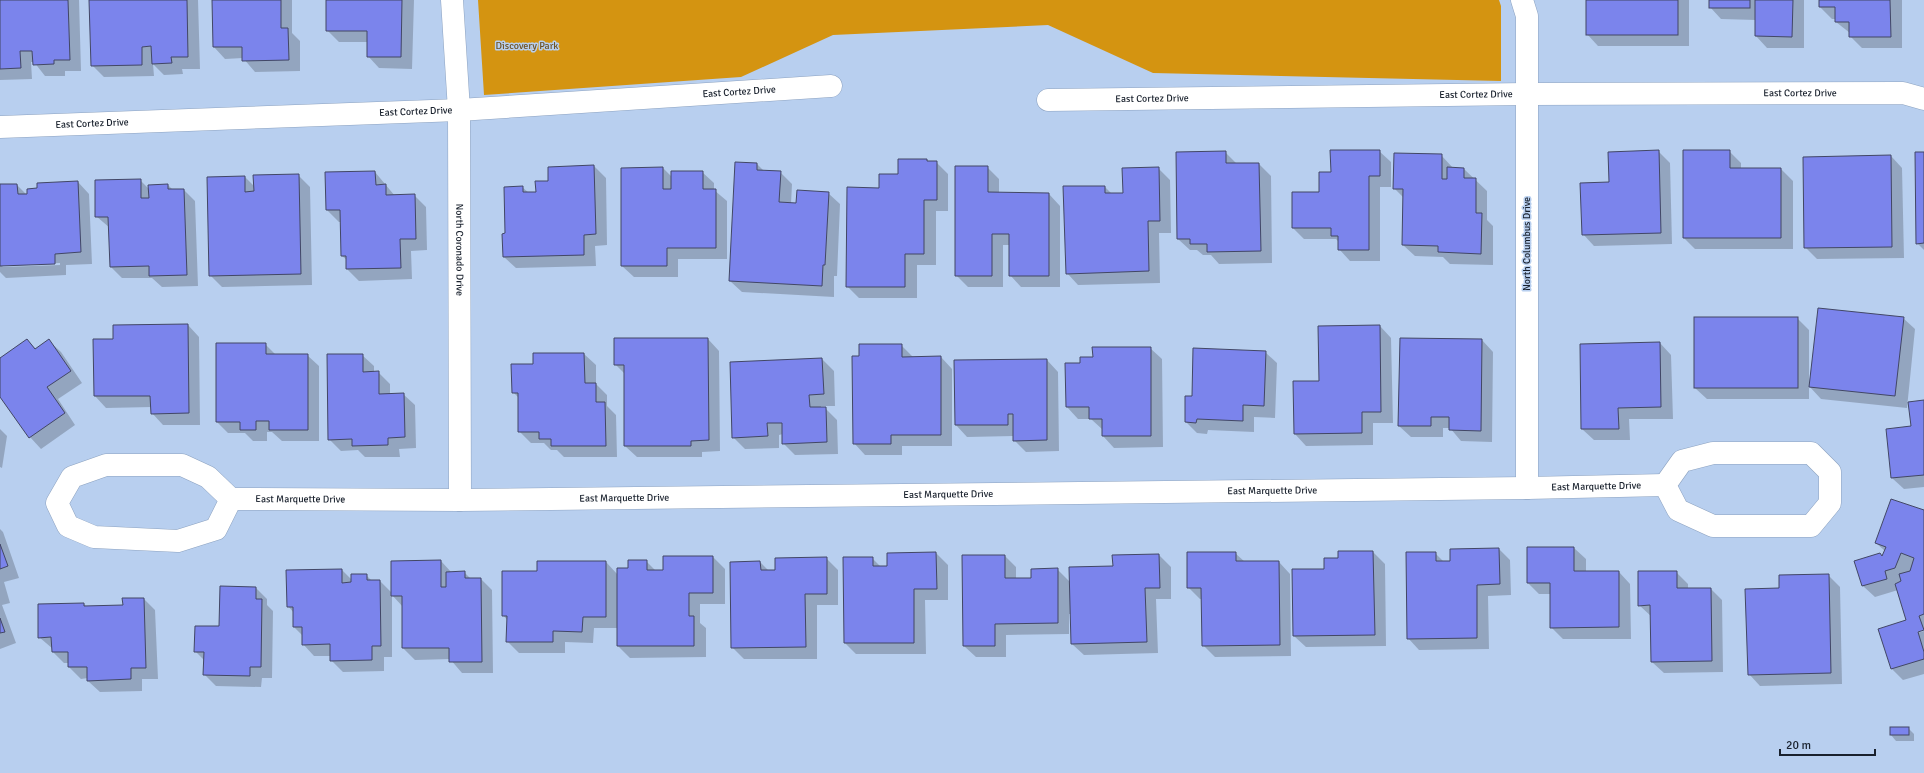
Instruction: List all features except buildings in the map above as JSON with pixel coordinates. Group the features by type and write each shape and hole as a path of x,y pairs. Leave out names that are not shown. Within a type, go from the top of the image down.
{"street":[{"name":"North Coronado Drive","path":"452,0 459,110 460,500"},
{"name":"North Columbus Drive","path":"1522,0 1526,16 1527,488"},
{"name":"East Cortez Drive","path":"0,127 459,110 831,86"},
{"name":"East Cortez Drive","path":"1048,100 1526,94 1903,93 1924,87"},
{"name":"East Cortez Drive","path":"1903,93 1924,99"},
{"path":"1713,453 1811,453 1830,472 1830,503 1811,526 1713,526 1678,510 1665,485 1682,461 1713,453"},
{"path":"106,465 182,465 208,476 231,499 216,529 178,541 94,537 68,526 57,503 72,476 106,465"},
{"name":"East Marquette Drive","path":"231,499 460,500 1527,488 1665,485"}],"green space":[{"name":"Discovery Park","path":"478,0 1499,0 1501,6 1501,81 1153,73 1048,25 833,35 741,77 484,95"}]}
